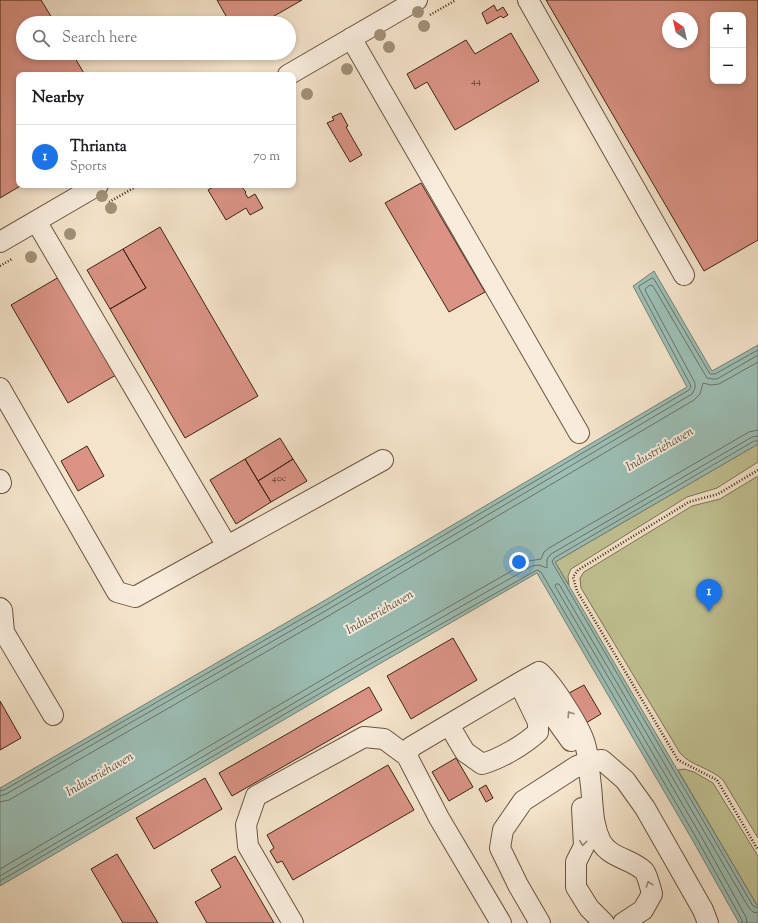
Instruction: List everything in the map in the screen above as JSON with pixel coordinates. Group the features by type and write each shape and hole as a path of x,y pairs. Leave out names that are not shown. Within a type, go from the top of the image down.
{"street":[{"path":"293,72 417,0"},
{"path":"528,0 684,275"},
{"path":"352,38 579,433"},
{"path":"0,242 93,188"},
{"path":"36,221 227,546"},
{"path":"0,388 117,592 135,597 383,460"},
{"path":"0,608 2,610 4,632 53,715"},
{"path":"407,756 411,747 539,672 547,679 582,735 585,744 582,764 581,793 584,846 576,862 576,887 589,908 604,923"},
{"path":"449,725 465,752 482,764 490,762 529,741 538,732 538,722 523,682"},
{"path":"294,923 248,846 246,825 256,796 364,737 384,739 407,756 439,818 501,923"},
{"path":"540,923 518,885 500,848 503,830 522,801 582,764 602,760 625,780 648,814 703,910 708,923"},
{"path":"582,764 594,825 602,844 614,854 633,863 645,872 652,894 643,910 623,923"}],"path":[{"path":"758,470 718,494 689,502 578,570 573,577 577,591 678,760 717,780 758,850"}],"green space":[{"path":"758,444 758,462 717,488 687,497 571,569 568,576 569,585 555,562"},
{"path":"758,476 758,838 723,780 712,772 689,761 680,753 581,588 580,578 584,572 692,506 720,499"},
{"path":"684,769 694,772 713,783 758,856 758,907 678,770"}],"water":[{"name":"Industriehaven","path":"654,271 712,371 758,345 758,444 555,562 758,907 758,923 739,923 537,573 0,886 0,788 322,602 687,387 633,286"}],"building":[{"path":"0,0 41,0 51,16 16,16 16,60 76,60 83,72 16,72 17,188 0,198"},
{"path":"217,0 302,0 274,16 226,16"},
{"path":"546,0 758,0 758,240 704,271"},
{"path":"494,5 497,11 503,7 508,15 503,18 501,16 487,24 482,13"},
{"path":"511,33 539,81 455,130 427,82 415,89 407,74 466,40 475,54"},
{"path":"341,113 348,126 346,127 362,155 350,162 327,123 334,120 332,117"},
{"path":"421,183 485,292 449,312 385,203"},
{"path":"212,188 243,188 248,198 255,194 263,208 250,215 246,208 226,220 208,190"},
{"path":"160,227 258,396 185,438 110,309 146,288 123,249"},
{"path":"123,249 146,288 110,309 87,270"},
{"path":"59,277 116,375 68,403 11,305"},
{"path":"280,438 293,459 258,481 245,459"},
{"path":"87,446 104,476 78,491 61,461"},
{"path":"245,459 271,502 236,524 210,480"},
{"path":"293,459 307,481 271,502 258,481"},
{"path":"453,638 477,680 411,719 387,676"},
{"path":"584,685 601,714 586,723 569,693"},
{"path":"369,687 382,710 232,796 219,773"},
{"path":"0,701 21,738 0,750"},
{"path":"456,758 473,787 449,801 432,772"},
{"path":"388,765 414,810 293,880 282,861 277,863 270,851 274,848 267,835"},
{"path":"205,778 222,809 154,849 136,818"},
{"path":"486,785 493,798 486,802 479,789"},
{"path":"117,854 158,923 123,923 91,869"},
{"path":"235,856 274,923 207,923 195,902 221,887 211,870"}],"place":[{"name":"Thrianta","path":"709,612"}]}
